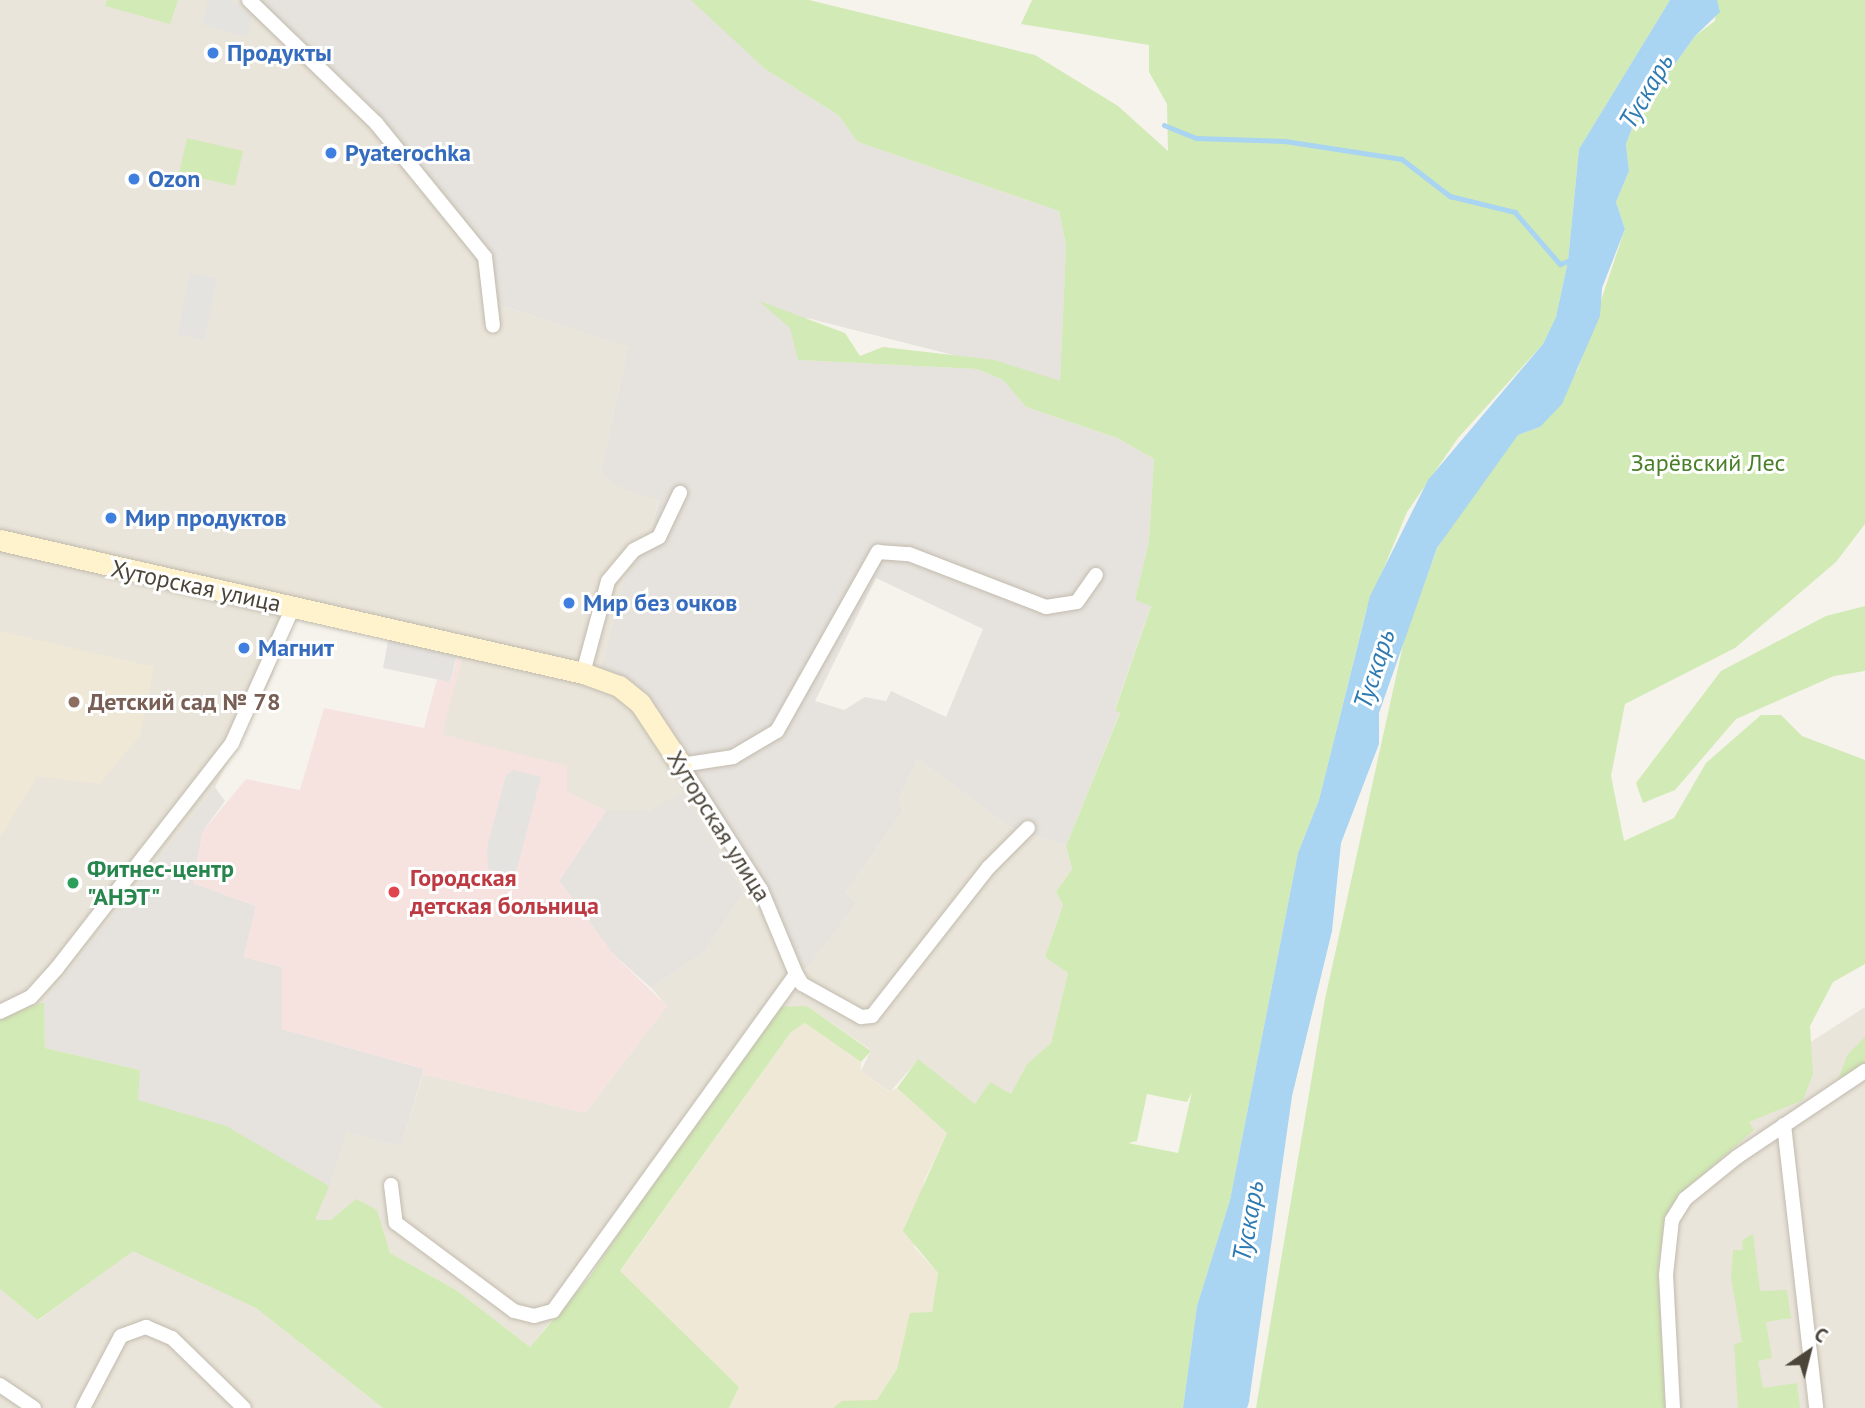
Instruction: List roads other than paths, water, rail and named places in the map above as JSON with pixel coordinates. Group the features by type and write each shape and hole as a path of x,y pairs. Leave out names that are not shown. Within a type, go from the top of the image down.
{"street":[{"path":"249,0 376,123 485,257 493,326"},
{"path":"583,673 608,581 634,550 659,537 680,493"},
{"name":"Хуторская улица","path":"0,540 583,673 619,686 640,703 761,890 799,979"},
{"path":"681,765 733,757 777,731 878,552 909,554 1046,607 1077,602 1096,575"},
{"path":"0,1012 31,997 57,968 232,743 293,607"},
{"path":"391,1185 396,1223 514,1311 534,1316 553,1311 799,979 861,1017 882,1009 989,867 1027,828"},
{"path":"1673,1408 1666,1275 1672,1220 1685,1199 1784,1125 1865,1071"},
{"path":"1784,1125 1816,1408"},
{"path":"83,1408 121,1336 146,1328 172,1338 244,1408"},
{"path":"0,1385 34,1408"}],"water":[{"name":"Тускарь","path":"1670,0 1717,0 1720,12 1695,36 1635,120 1626,144 1629,171 1616,202 1625,229 1602,288 1600,316 1562,404 1540,427 1518,435 1437,548 1379,713 1379,744 1341,843 1332,931 1292,1096 1247,1408 1183,1408 1197,1306 1230,1200 1298,853 1319,800 1370,596 1428,480 1543,344 1556,317 1568,261 1579,149"}],"waterway":[{"path":"1164,125 1197,138 1285,141 1402,159 1450,196 1515,212 1560,264 1568,261"}],"place":[{"name":"Продукты","path":"213,53"},
{"name":"Pyaterochka","path":"331,153"},
{"name":"Ozon","path":"134,179"},
{"name":"Мир продуктов","path":"111,518"},
{"name":"Мир без очков","path":"569,603"},
{"name":"Магнит","path":"244,648"},
{"name":"Детский сад № 78","path":"74,702"},
{"name":"Фитнес-центр \"АНЭТ\"","path":"73,883"},
{"name":"Городская детская больница","path":"394,892"}],"park label":[{"name":"Зарёвский Лес","path":"1708,463"}]}
